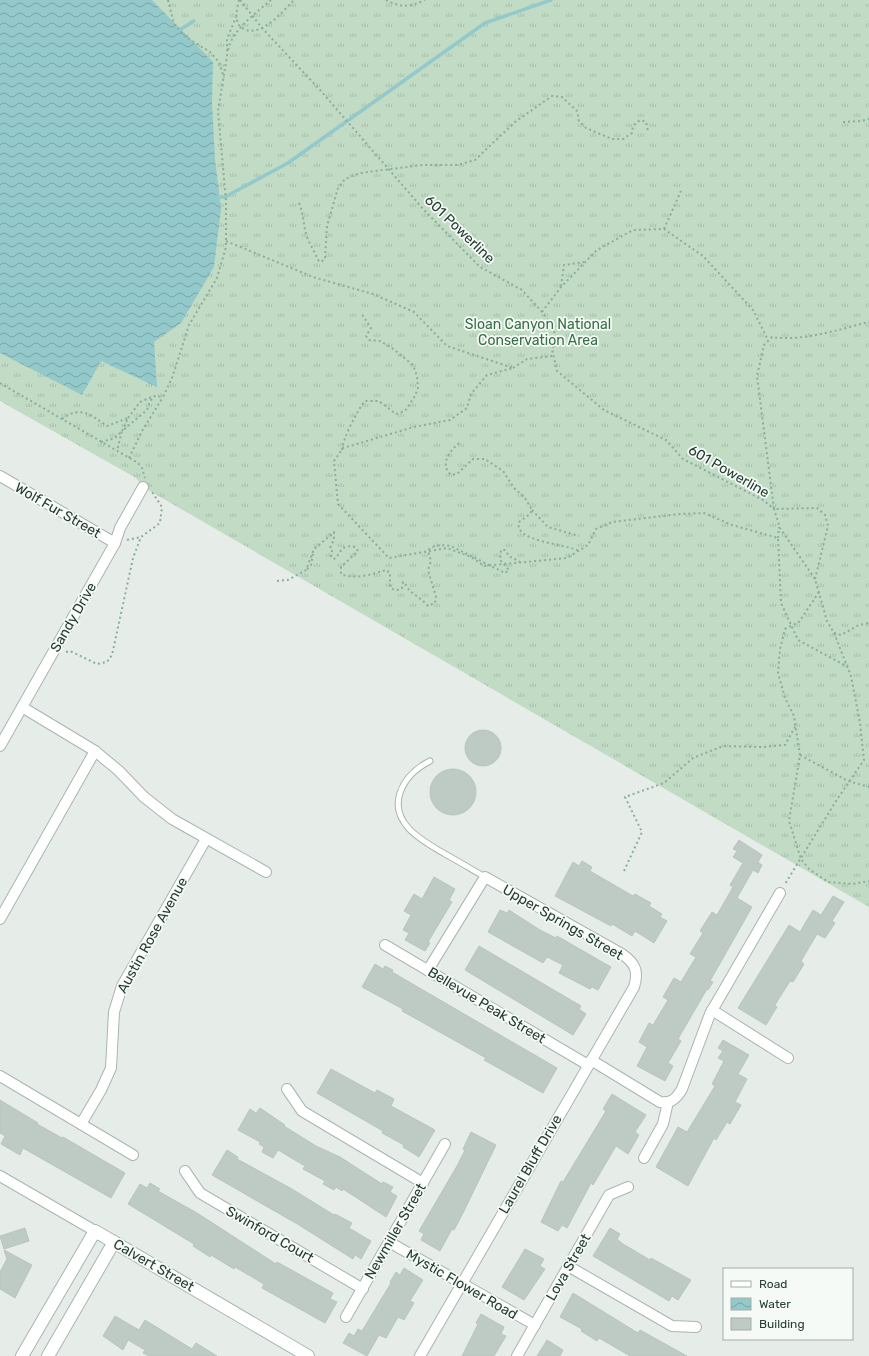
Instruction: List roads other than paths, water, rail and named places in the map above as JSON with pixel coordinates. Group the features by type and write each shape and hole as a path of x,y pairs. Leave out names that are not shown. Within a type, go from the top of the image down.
{"street":[{"name":"Wolf Fur Street","path":"0,476 115,543"},
{"name":"Sandy Drive","path":"0,746 115,543 120,528 143,487"},
{"path":"22,707 95,751 161,810 206,839 266,872"},
{"path":"0,919 95,751"},
{"name":"Austin Rose Avenue","path":"81,1124 101,1090 111,1068 114,1012 122,986 206,839"},
{"path":"428,970 485,877"},
{"name":"Upper Springs Street","path":"485,877 622,954 634,965 637,972"},
{"path":"644,1158 663,1124 668,1102 676,1098 682,1088 712,1010 780,893"},
{"name":"Bellevue Peak Street","path":"385,945 589,1062 641,1089 656,1100 668,1102"},
{"name":"Laurel Bluff Drive","path":"420,1356 589,1062 634,987 637,972"},
{"path":"712,1010 788,1058"},
{"path":"0,1076 134,1155"},
{"path":"287,1089 302,1111 423,1183"},
{"name":"Newmiller Street","path":"346,1317 445,1144"},
{"name":"Swinford Court","path":"185,1171 200,1193 363,1288"},
{"name":"Calvert Street","path":"0,1176 308,1356"},
{"name":"Lova Street","path":"517,1356 609,1195 628,1187"},
{"path":"22,1356 95,1231"},
{"path":"48,1356 114,1242"},
{"name":"Mystic Flower Road","path":"389,1242 534,1325"},
{"path":"568,1266 672,1326 696,1327"}],"lane":[{"path":"430,761 420,766 403,784 398,797 398,810 404,822 420,839 485,877"}],"water":[{"path":"0,0 152,0 213,62 212,103 215,159 221,209 214,267 181,323 154,342 157,387 101,361 82,395 0,353"}],"waterway":[{"path":"215,197 225,197 288,163 485,23 551,0"},
{"path":"178,31 194,21"}],"park label":[{"name":"Sloan Canyon National Conservation Area","path":"538,332"}]}
